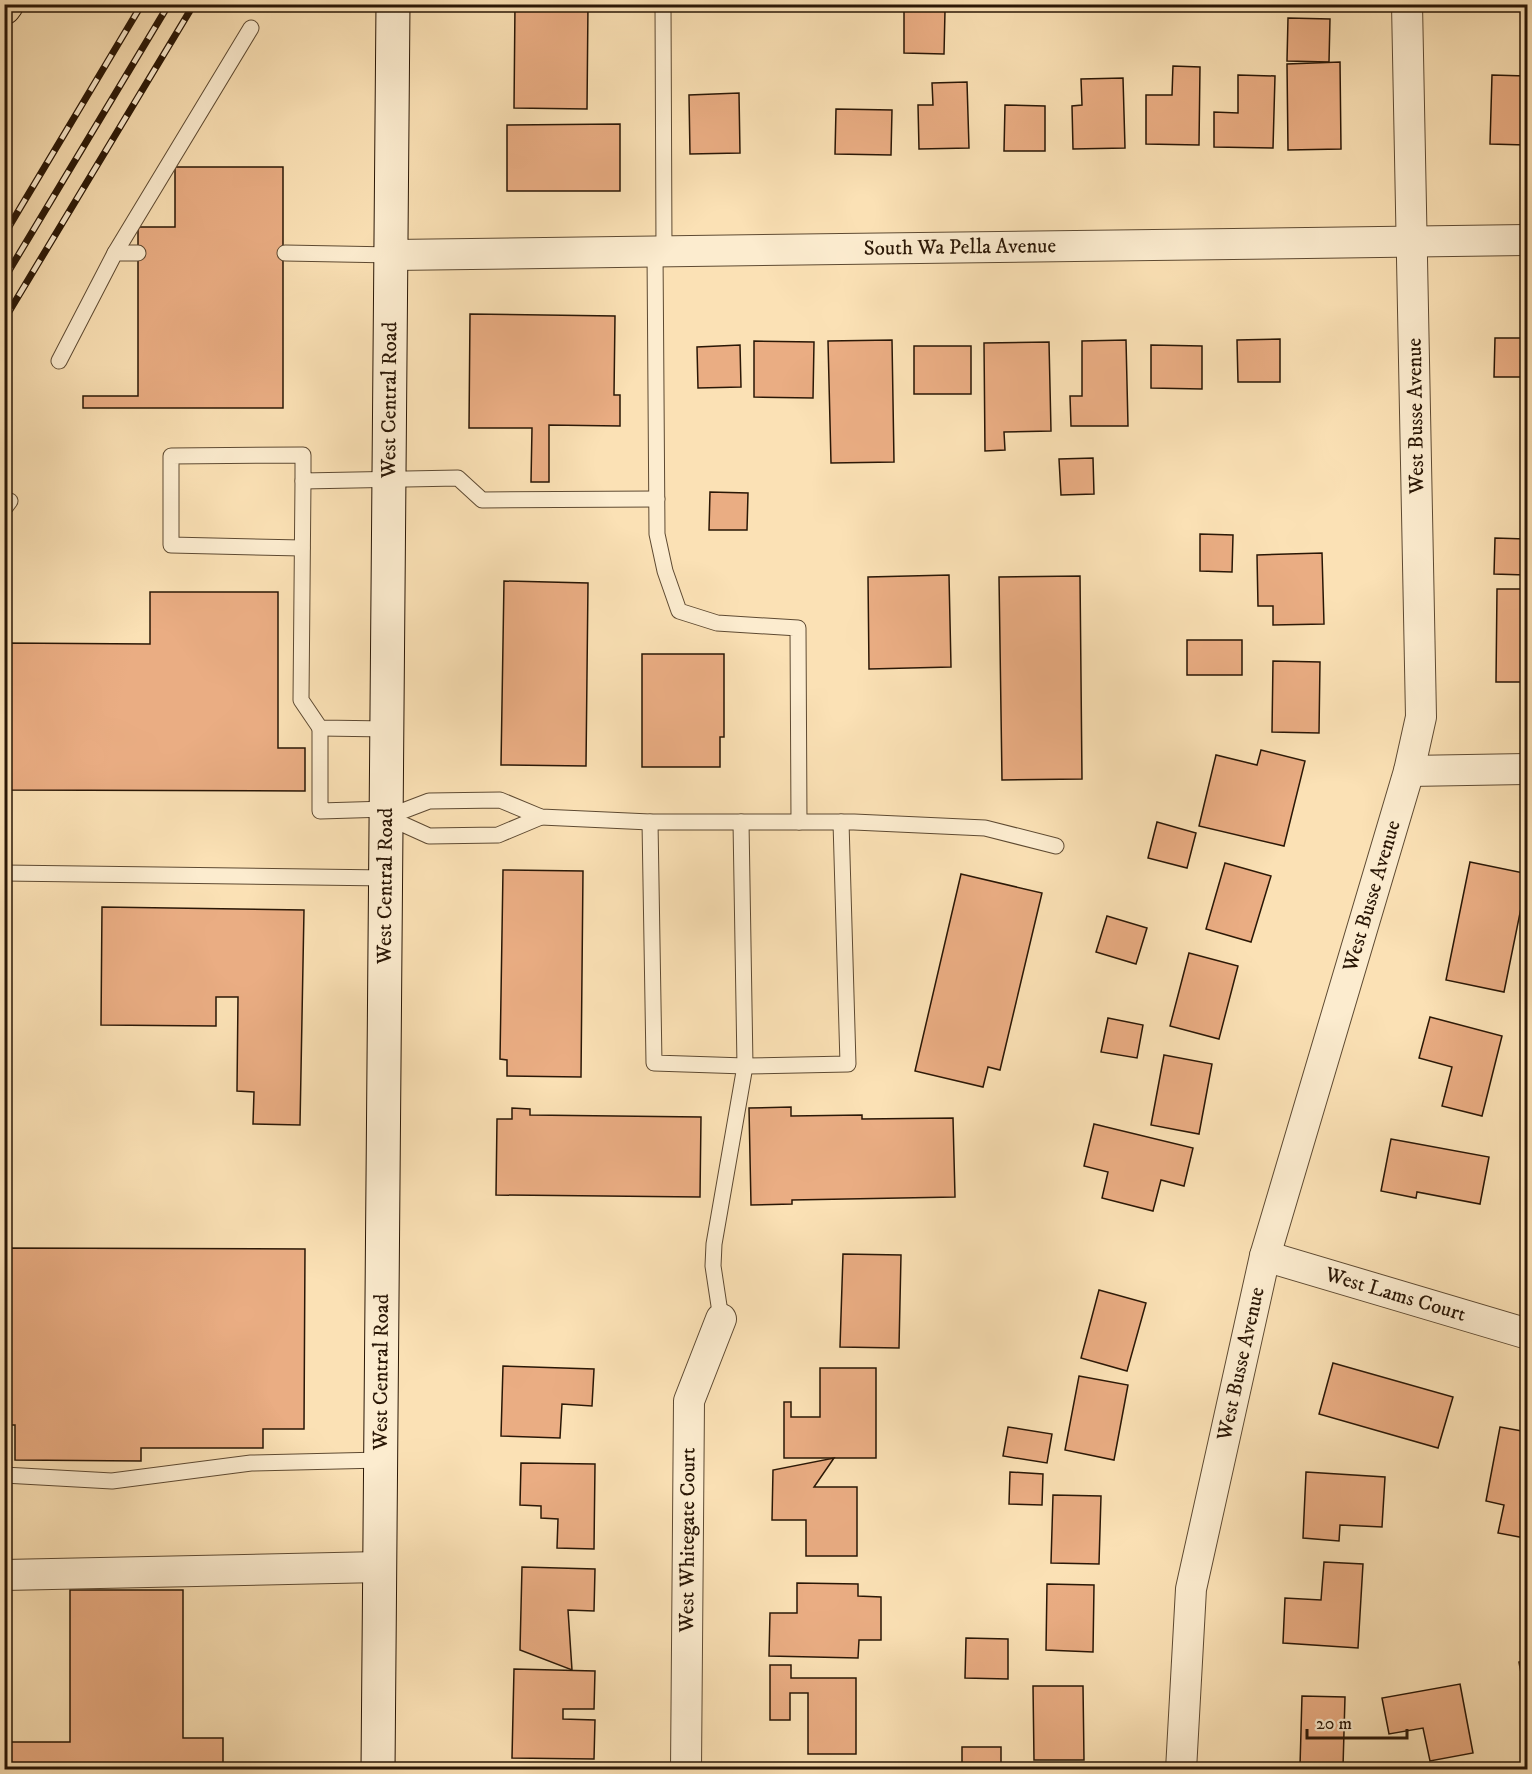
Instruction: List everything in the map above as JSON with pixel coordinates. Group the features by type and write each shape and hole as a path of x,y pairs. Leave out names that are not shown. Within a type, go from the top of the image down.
{"main road":[{"name":"West Central Road","path":"378,1770 393,255 393,4"}],"street":[{"name":"West Busse Avenue","path":"1181,1770 1191,1589 1265,1256 1409,771 1420,717 1407,4"},
{"name":"South Wa Pella Avenue","path":"393,255 1527,240"},
{"path":"1409,771 1527,769"},
{"name":"West Lams Court","path":"1265,1256 1527,1334"},
{"name":"West Whitegate Court","path":"686,1770 689,1401 721,1319"},
{"path":"4,1575 380,1567"}],"lane":[{"path":"663,4 657,534 679,611 717,623 798,628 799,822"},
{"path":"59,361 115,253 251,28"},
{"path":"115,253 138,253"},
{"path":"285,253 393,255"},
{"path":"302,548 171,545 171,456 303,455 301,700 321,728 321,811 387,813 429,801 500,800 541,817 650,822 841,822 986,828 1056,846"},
{"path":"303,481 458,478 482,500 657,499"},
{"path":"321,728 388,729"},
{"path":"387,813 429,836 498,834 541,817"},
{"path":"650,822 654,1063 746,1066 848,1064 841,822"},
{"path":"721,1319 713,1266 714,1244 746,1066 741,822"},
{"path":"4,873 387,878"},
{"path":"4,1475 112,1481 251,1463 381,1460"}],"building":[{"path":"515,4 588,4 587,109 514,108"},
{"path":"904,11 945,11 944,54 904,53"},
{"path":"1288,18 1330,19 1329,62 1287,61"},
{"path":"1340,62 1341,149 1288,150 1287,64"},
{"path":"1173,66 1200,67 1199,145 1146,144 1146,95 1172,95"},
{"path":"1238,75 1275,76 1273,148 1214,147 1214,112 1238,113"},
{"path":"1492,75 1528,76 1528,145 1490,144"},
{"path":"1123,78 1125,148 1073,149 1072,106 1082,105 1081,79"},
{"path":"967,82 969,148 919,149 918,105 933,105 932,83"},
{"path":"739,93 740,153 690,154 689,95"},
{"path":"1005,105 1045,106 1045,151 1004,151"},
{"path":"836,109 892,110 891,155 835,154"},
{"path":"620,124 620,191 507,191 507,125"},
{"path":"175,167 283,167 283,408 83,408 83,396 138,396 138,227 175,227"},
{"path":"470,314 615,316 614,395 620,395 620,426 549,425 549,482 531,482 532,428 469,428"},
{"path":"1495,338 1528,338 1528,377 1494,377"},
{"path":"1280,339 1280,382 1238,382 1237,340"},
{"path":"892,340 894,462 831,463 828,341"},
{"path":"1126,340 1128,426 1071,426 1070,396 1082,396 1082,341"},
{"path":"754,341 814,342 813,398 754,397"},
{"path":"1049,342 1051,431 1004,432 1005,450 985,451 984,343"},
{"path":"740,345 741,387 698,388 697,347"},
{"path":"1151,345 1202,346 1202,389 1151,388"},
{"path":"914,346 971,346 971,394 914,394"},
{"path":"1093,458 1094,494 1061,495 1059,459"},
{"path":"710,492 748,493 747,530 709,530"},
{"path":"1200,534 1233,535 1232,572 1200,571"},
{"path":"1495,538 1528,539 1528,575 1494,574"},
{"path":"1322,553 1324,624 1273,625 1273,606 1258,606 1257,555"},
{"path":"949,575 951,667 869,669 868,577"},
{"path":"1080,576 1082,779 1002,780 999,577"},
{"path":"504,581 588,583 586,766 501,765"},
{"path":"1497,589 1528,589 1528,682 1496,682"},
{"path":"150,592 278,592 278,748 305,748 305,791 4,790 4,643 150,644"},
{"path":"1187,640 1242,640 1242,675 1187,675"},
{"path":"642,654 724,654 724,737 720,737 720,767 642,767"},
{"path":"1273,661 1320,662 1319,733 1272,732"},
{"path":"1261,750 1305,761 1284,846 1199,826 1216,755 1257,765"},
{"path":"1157,822 1196,833 1187,868 1148,858"},
{"path":"1470,862 1528,874 1528,909 1521,908 1504,992 1446,980"},
{"path":"1225,863 1271,876 1251,942 1206,929"},
{"path":"503,870 583,871 581,1077 507,1076 507,1060 500,1059"},
{"path":"961,874 1042,893 1000,1070 988,1067 983,1087 915,1071"},
{"path":"102,907 304,910 300,1125 253,1124 254,1092 237,1091 238,997 216,997 216,1026 101,1025"},
{"path":"1107,916 1147,928 1136,964 1096,952"},
{"path":"1189,953 1238,966 1219,1039 1170,1026"},
{"path":"1430,1017 1502,1036 1482,1116 1442,1106 1452,1067 1419,1058"},
{"path":"1108,1018 1143,1025 1137,1058 1101,1052"},
{"path":"1164,1055 1212,1064 1199,1134 1151,1125"},
{"path":"791,1107 791,1116 862,1115 862,1119 953,1118 955,1197 792,1200 792,1204 751,1205 749,1108"},
{"path":"512,1108 530,1109 530,1115 701,1117 700,1197 496,1195 497,1119 512,1119"},
{"path":"1094,1124 1193,1148 1184,1186 1161,1180 1153,1211 1102,1198 1108,1172 1084,1166"},
{"path":"1391,1139 1489,1157 1480,1204 1417,1192 1416,1198 1381,1191"},
{"path":"4,1248 305,1249 304,1429 263,1429 263,1448 141,1448 141,1461 15,1460 15,1425 4,1425"},
{"path":"843,1254 901,1255 899,1348 840,1347"},
{"path":"1099,1290 1146,1303 1127,1371 1081,1358"},
{"path":"1333,1363 1453,1397 1438,1448 1319,1414"},
{"path":"503,1366 594,1369 592,1406 562,1404 560,1438 501,1436"},
{"path":"820,1368 876,1368 876,1458 784,1458 784,1402 791,1402 791,1417 820,1417"},
{"path":"1079,1376 1128,1385 1114,1460 1065,1450"},
{"path":"1008,1427 1052,1434 1047,1463 1003,1456"},
{"path":"1500,1427 1528,1432 1525,1538 1498,1533 1504,1505 1486,1501"},
{"path":"834,1458 814,1487 857,1487 857,1556 806,1556 806,1520 772,1520 773,1470"},
{"path":"521,1463 595,1464 594,1549 557,1548 558,1519 541,1518 541,1506 520,1505"},
{"path":"1010,1472 1043,1474 1042,1505 1009,1504"},
{"path":"1306,1472 1385,1477 1382,1527 1340,1525 1339,1541 1303,1538"},
{"path":"1053,1495 1101,1496 1099,1564 1051,1563"},
{"path":"1324,1562 1363,1564 1358,1648 1283,1643 1285,1598 1321,1600"},
{"path":"522,1567 595,1569 594,1611 568,1610 572,1670 520,1650"},
{"path":"797,1583 858,1584 858,1596 881,1597 881,1640 859,1640 858,1658 769,1656 770,1613 797,1613"},
{"path":"1047,1584 1094,1585 1093,1652 1046,1650"},
{"path":"70,1590 183,1590 183,1738 223,1738 223,1770 4,1770 4,1742 70,1742"},
{"path":"966,1638 1008,1639 1008,1679 965,1678"},
{"path":"1528,1660 1528,1712 1519,1662"},
{"path":"770,1665 791,1665 791,1678 856,1678 856,1754 808,1754 808,1693 790,1693 790,1720 770,1720"},
{"path":"514,1669 595,1671 594,1709 563,1709 563,1719 595,1720 594,1759 512,1758"},
{"path":"1460,1684 1473,1753 1430,1761 1423,1728 1389,1734 1382,1698"},
{"path":"1033,1686 1083,1686 1084,1760 1034,1760"},
{"path":"1302,1696 1345,1697 1343,1767 1300,1766"},
{"path":"962,1747 1001,1747 1001,1770 962,1770"}],"railway":[{"path":"4,235 142,4"},
{"path":"4,279 169,4"},
{"path":"4,320 194,4"}]}
